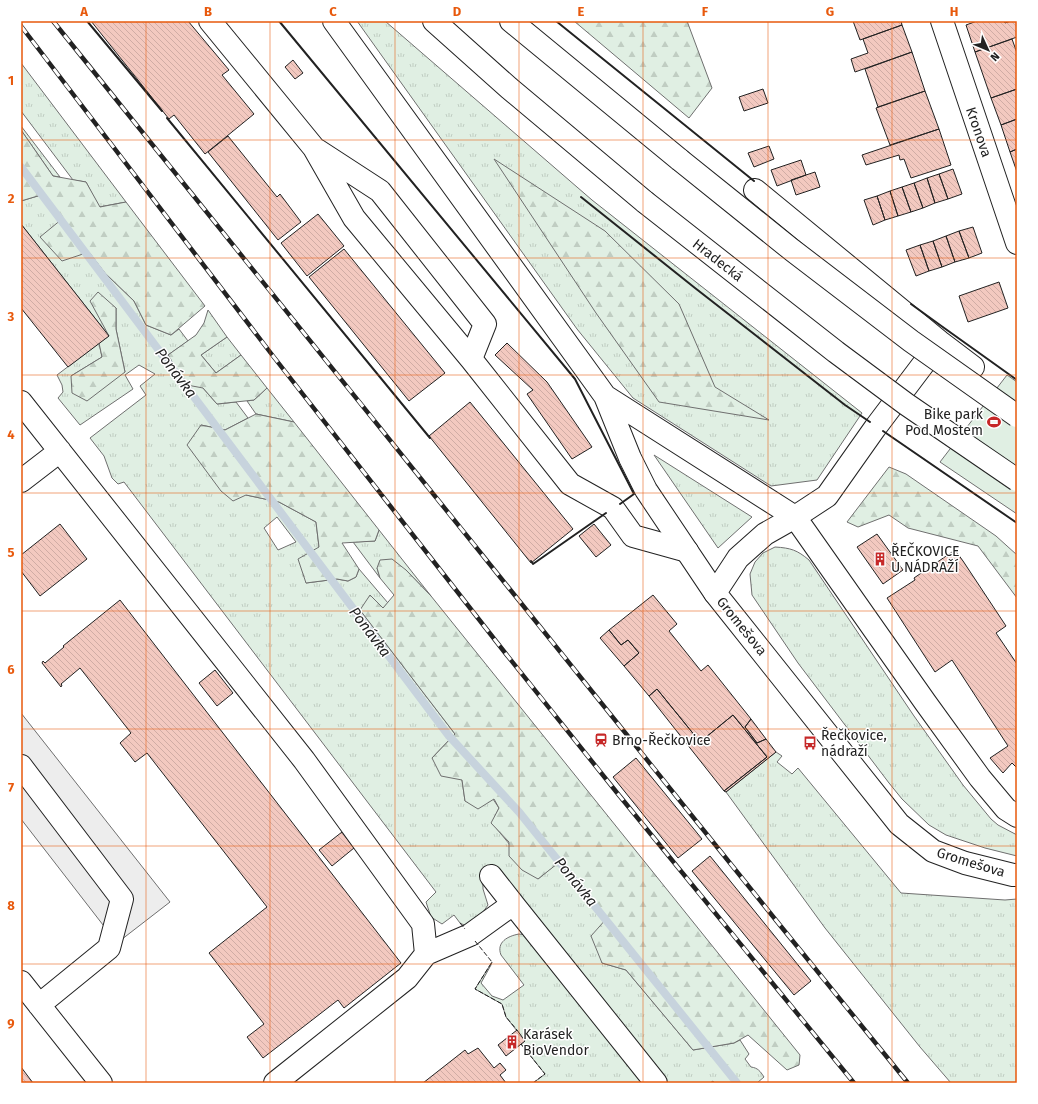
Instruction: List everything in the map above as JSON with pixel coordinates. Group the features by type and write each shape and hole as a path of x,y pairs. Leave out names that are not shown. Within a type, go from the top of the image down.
{"main road":[{"path":"210,21 314,148 354,218 471,359 570,484 613,508 633,536 687,550"},
{"path":"334,21 605,396 630,458 646,490 715,593"},
{"name":"Hradecká","path":"434,21 509,88 645,202 836,352 906,404 1017,480"},
{"path":"511,21 792,250 905,337 1017,416"},
{"name":"Kronova","path":"942,21 1017,243"},
{"path":"314,148 380,191 485,324 471,359"},
{"path":"755,190 940,342 973,367"},
{"name":"Gromešova","path":"940,342 875,428 827,496 795,518 765,534 738,558 715,593 899,824 933,851 965,863 1017,875"},
{"path":"605,396 795,518 976,772 1006,809 1017,816"},
{"path":"21,402 304,760 423,924 426,954"},
{"path":"21,481 60,451"},
{"path":"21,766 122,899 109,948 38,1005"},
{"path":"491,876 656,1083"},
{"path":"275,1083 408,978 426,954 470,936 513,904"},
{"path":"21,982 101,1083"}],"green space":[{"path":"357,21 385,21 592,200 862,413 817,480 771,486 633,398 577,329"},
{"path":"574,21 687,21 712,88 689,118"},
{"path":"21,63 126,202 99,207 86,182 73,180 21,111"},
{"path":"21,126 60,177 53,176 21,130"},
{"path":"21,130 53,176 86,182 100,207 126,202 205,306 171,335 146,325 134,301 105,273 89,252 62,261 40,237 62,219 41,195 21,201"},
{"path":"494,159 605,231 679,304 715,387 769,420 659,402 596,313"},
{"path":"41,195 105,273 134,301 146,325 171,335 179,329 188,341 168,355 203,388 217,404 236,402 248,418 225,430 201,425 246,495 279,502 316,522 319,547 306,583 337,579 348,581 356,577 359,569 388,603 383,608 360,610 455,734 432,758 462,780 465,801 493,799 499,808 492,823 538,879 561,860 607,918 602,963 626,970 693,1050 734,1043 740,1040 749,1054 745,1059 751,1067 759,1070 764,1077 757,1083 714,1083 713,1081 710,1083 667,1083 483,880 483,889 488,905 478,919 466,926 460,923 454,915 442,924 431,917 426,902 436,892 124,482 118,484 112,478 104,456 90,438 146,395 140,386 155,374 139,365 125,375 133,389 80,425 58,398 63,392 62,385 57,375 99,343 102,357 71,376 125,372 116,329 116,308 109,336 21,224 21,201","holes":["277,517 296,542 278,550 264,528"]},
{"path":"98,292 116,308 116,329 125,372 87,401 72,393 71,376 102,357 99,343 109,336 90,301"},
{"path":"208,310 227,337 201,355 216,373 241,355 267,388 254,400 217,404 203,388 187,385 168,355 196,335 204,323"},
{"path":"227,337 241,355 216,373 201,355"},
{"name":"Bike park Pod Mostem","path":"1007,375 1017,382 1017,514 940,462"},
{"path":"267,388 294,422 256,414 247,401 254,400"},
{"path":"256,414 294,422 379,530 375,541 342,543 359,569 356,577 348,581 337,579 306,583 298,559 319,547 316,522 279,502 246,495 233,501 221,491 187,445 201,425 225,430"},
{"path":"654,455 752,517 718,548"},
{"path":"889,467 906,474 996,536 1017,555 1017,598 978,546 908,528 889,515 858,527 847,522"},
{"path":"379,530 431,596 406,570 377,568 380,578 353,542 375,541"},
{"path":"775,547 794,550 809,560 914,716 963,785 991,819 998,825 1017,835 1017,856 985,848 946,835 929,825 902,799 889,783 798,663 752,595 750,574 755,562 763,553"},
{"path":"392,559 406,570 431,596 800,1055 799,1065 787,1070 748,1035 734,1043 693,1050 626,970 602,963 591,936 607,918 562,860 538,879 522,870 509,856 509,842 491,823 499,808 494,799 478,809 465,801 462,780 441,776 432,758 455,734 360,610 370,595 383,608 394,595 380,578 377,568 380,560"},
{"path":"776,752 782,756 777,762 792,774 798,768 901,893 1005,900 1017,899 1017,1083 951,1083 920,1047 825,928 726,792"},
{"path":"519,934 527,935 648,1083 533,1083 545,1074 521,1044 525,1041 506,1017 502,1004 475,989 492,962 481,983 492,996 503,1000 524,985 501,955 500,950 504,940"}],"shaded area":[{"path":"21,713 170,902 117,943 21,819"}],"building":[{"path":"91,21 188,21 229,70 222,75 254,114 205,154 174,115 169,119"},
{"path":"853,21 901,21 902,25 860,40"},
{"path":"977,21 1004,21 1005,23 1017,21 1017,37 975,52 966,25"},
{"path":"902,25 912,52 855,72 851,59 868,53 863,39"},
{"path":"1012,39 1017,53 1017,89 991,98 975,52"},
{"path":"912,52 925,91 878,107 865,69"},
{"path":"293,60 303,73 295,79 285,67"},
{"path":"763,89 768,103 744,111 739,97"},
{"path":"1017,89 1017,119 1001,125 991,98"},
{"path":"925,91 939,129 890,145 876,108"},
{"path":"1017,119 1017,149 1010,152 1001,125"},
{"path":"939,129 951,165 911,178 904,159 900,160 899,155 866,165 862,155"},
{"path":"228,136 277,197 280,194 301,222 278,240 208,152"},
{"path":"769,146 774,159 754,167 748,153"},
{"path":"1017,149 1017,172 1010,152"},
{"path":"801,160 806,175 777,186 771,170"},
{"path":"953,169 962,194 948,199 939,174"},
{"path":"815,172 820,187 796,195 791,180"},
{"path":"939,174 948,199 935,203 927,178"},
{"path":"927,178 935,203 923,208 914,183"},
{"path":"914,183 923,208 911,212 902,187"},
{"path":"902,187 911,212 898,216 890,191"},
{"path":"890,191 898,216 885,220 877,196"},
{"path":"877,196 885,220 873,225 864,200"},
{"path":"318,214 344,246 307,276 281,243"},
{"path":"21,224 109,336 68,367 21,308"},
{"path":"973,227 982,253 969,258 959,231"},
{"path":"959,231 969,258 955,262 946,236"},
{"path":"946,236 955,262 942,267 933,241"},
{"path":"933,241 942,267 929,271 920,245"},
{"path":"920,245 929,271 916,276 906,250"},
{"path":"344,249 445,373 409,401 309,277"},
{"path":"999,282 1008,308 968,322 959,296"},
{"path":"507,343 547,382 592,447 572,459 527,394 533,390 495,355"},
{"path":"470,402 573,529 531,563 429,436"},
{"path":"60,524 87,559 40,596 21,571 21,555"},
{"path":"594,524 611,545 596,557 579,536"},
{"name":"ŘEČKOVICE U NÁDRAŽÍ","path":"877,534 903,570 883,584 857,547"},
{"path":"955,550 1006,626 996,633 1017,664 1017,768 1012,763 1003,773 990,758 1008,746 952,660 935,672 887,598 915,580 914,578"},
{"path":"653,595 677,624 669,631 701,671 708,665 751,719 745,727 757,743 766,739 776,752 726,792 724,791 767,757 733,715 700,742 657,689 649,696 624,666 639,653 628,640 621,645 609,630"},
{"path":"120,600 401,963 344,1008 338,1000 263,1058 247,1037 264,1024 209,953 267,907 147,753 135,762 120,743 131,733 80,668 61,684 61,687 42,663 43,661 45,663 64,647 63,646"},
{"path":"609,630 621,645 628,640 639,653 624,666 600,638"},
{"path":"215,670 233,693 217,706 199,683"},
{"path":"657,689 700,742 733,715 767,757 724,791 649,696"},
{"path":"751,719 766,739 757,743 745,727"},
{"path":"636,758 702,839 678,858 613,777"},
{"path":"342,832 354,848 332,866 319,850"},
{"path":"710,856 811,981 794,995 692,871"},
{"name":"Karásek BioVendor","path":"517,1030 525,1041 506,1056 498,1045"},
{"path":"478,1048 494,1068 500,1063 506,1070 500,1075 506,1083 423,1083 465,1050 468,1054"},
{"path":"21,1067 33,1083 21,1083"}],"waterway":[{"name":"Ponávka","path":"21,167 449,736 519,812 737,1083"}],"railway":[{"path":"53,21 908,1083"},
{"path":"21,26 273,356 506,654 618,794 854,1083"}],"fence":[{"path":"460,923 465,929"},
{"path":"475,941 492,962 475,989 502,1004 506,1017 517,1030"},
{"path":"521,1044 545,1074 533,1083"}],"wall":[{"path":"87,21 162,111"},
{"path":"279,21 575,379 634,494 620,504"},
{"path":"556,21 754,181"},
{"path":"167,118 430,438"},
{"path":"581,197 845,405 870,422"},
{"path":"911,304 1017,380"},
{"path":"883,431 1017,523"},
{"path":"531,561 533,564 606,513"}],"place":[{"name":"Bike park Pod Mostem","path":"994,422"},
{"name":"ŘEČKOVICE U NÁDRAŽÍ","path":"880,559"},
{"name":"Brno-Řečkovice","path":"601,740"},
{"name":"Řečkovice, nádraží","path":"810,743"},
{"name":"Karásek BioVendor","path":"512,1042"}]}
